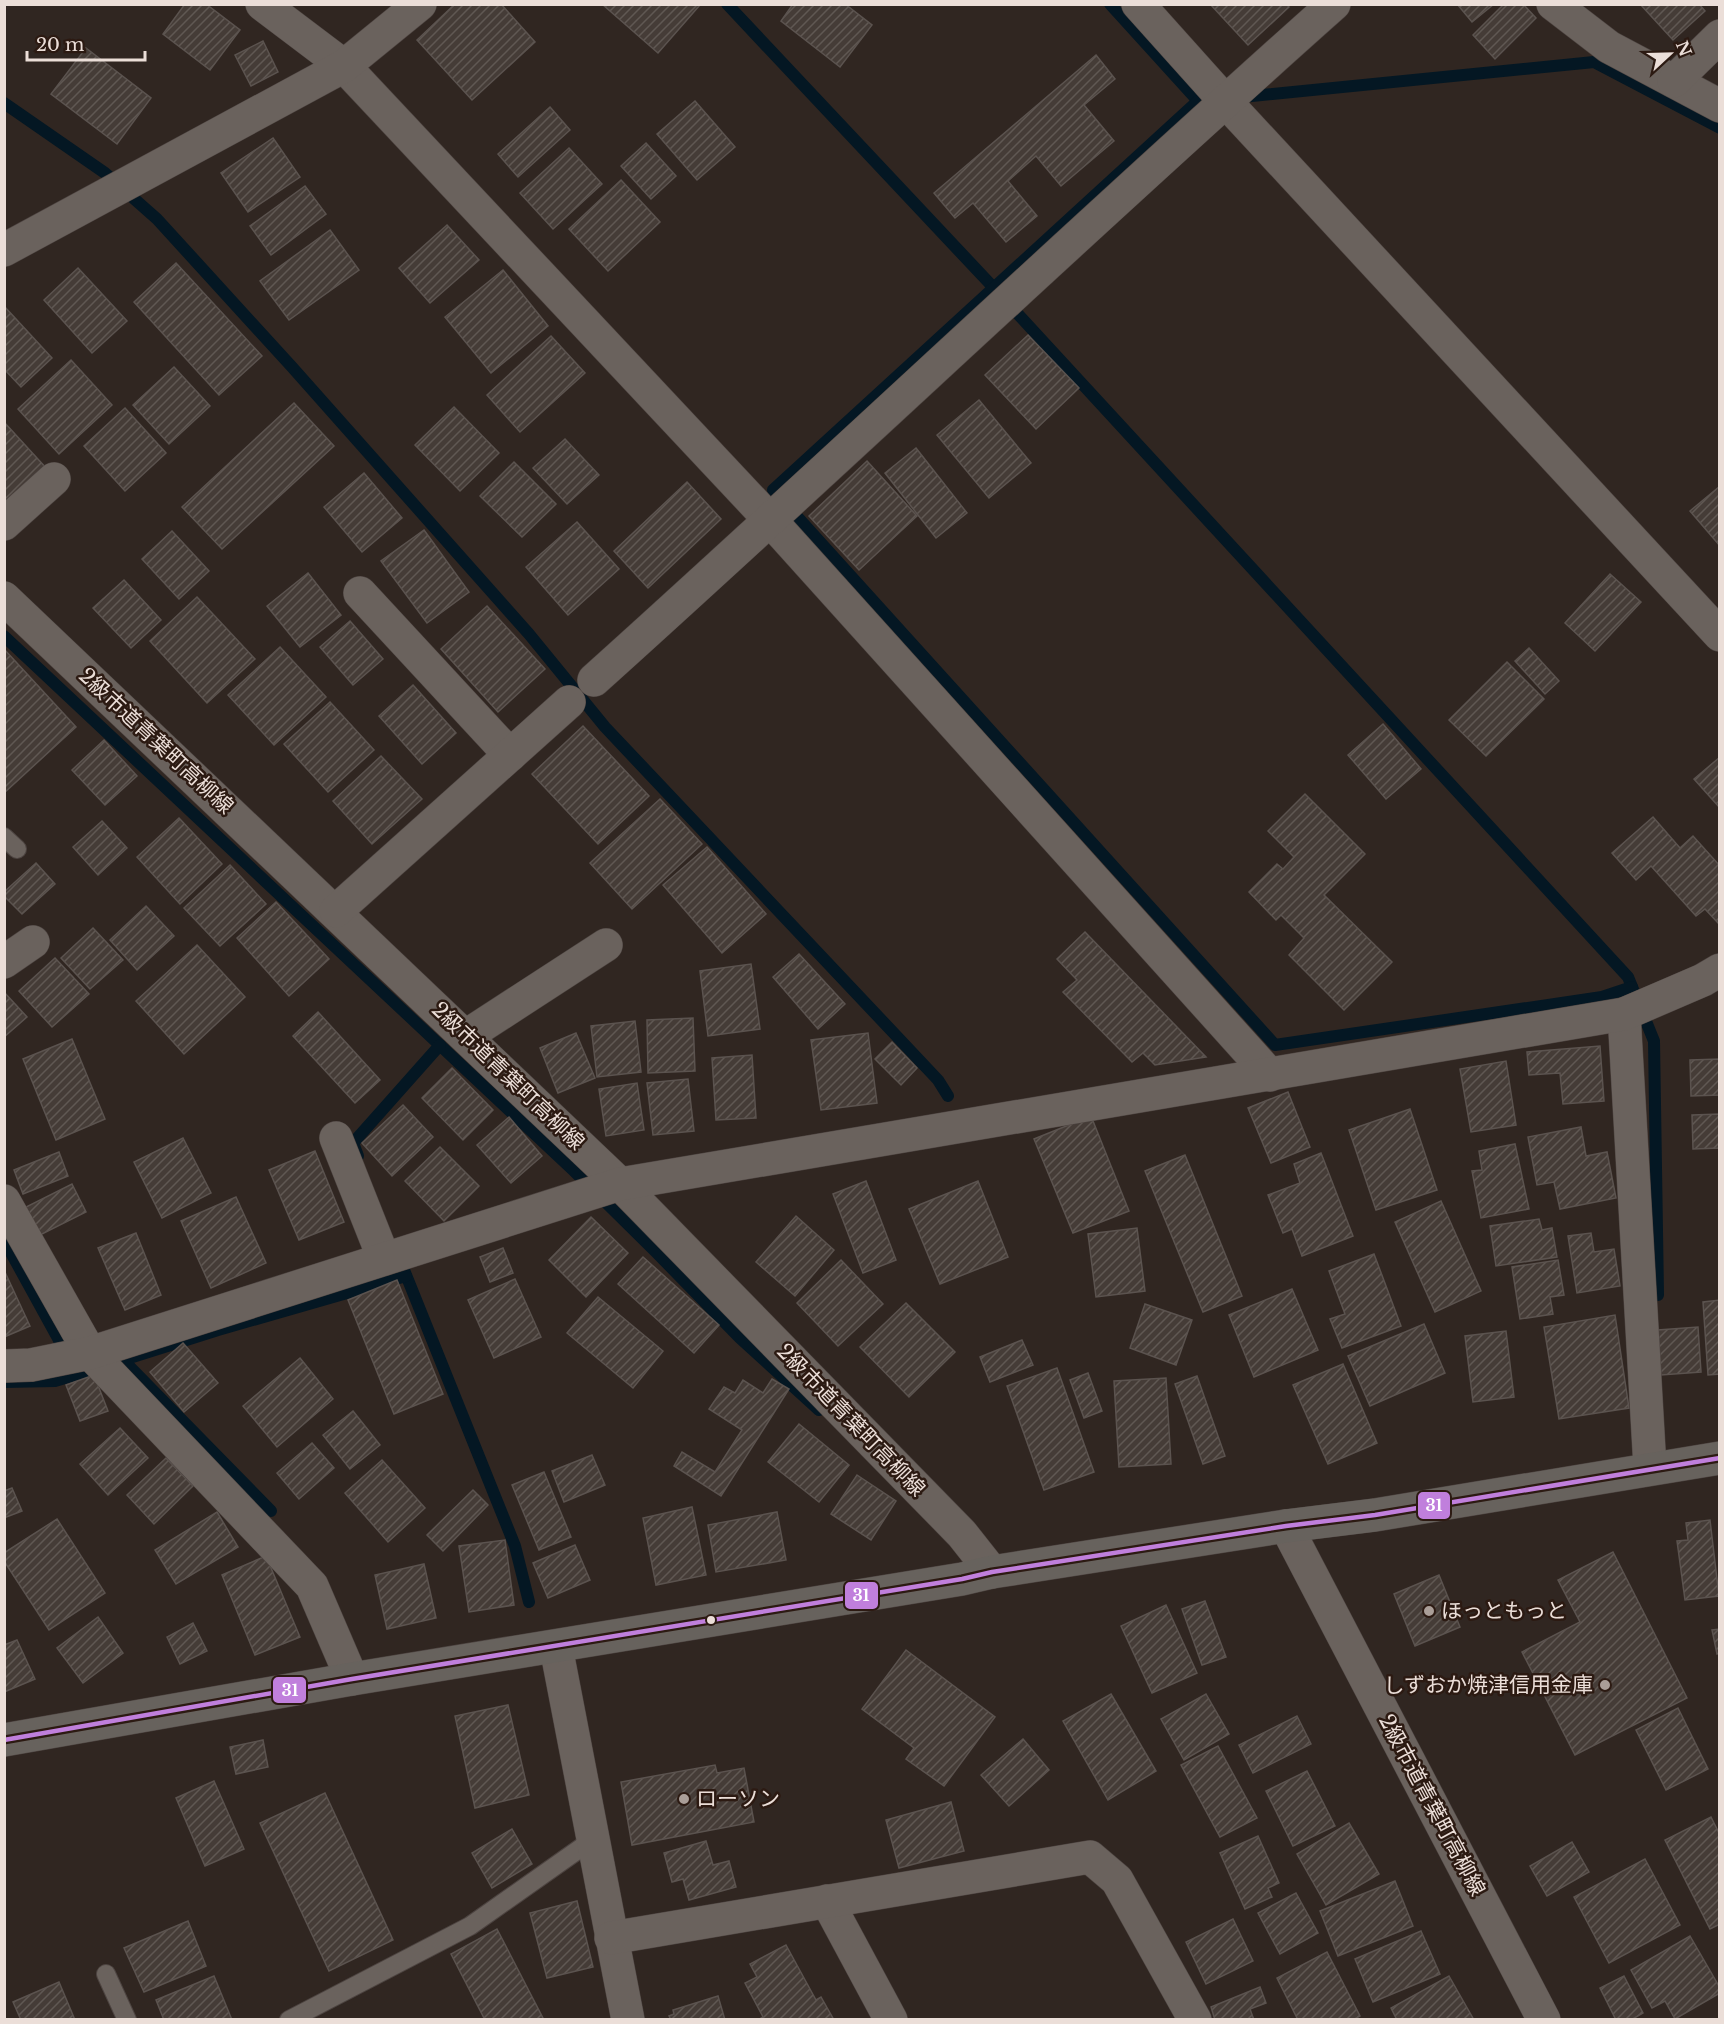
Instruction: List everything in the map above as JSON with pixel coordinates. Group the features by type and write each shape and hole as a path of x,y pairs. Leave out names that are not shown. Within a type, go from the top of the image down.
{"main road":[{"path":"4,1740 352,1679 962,1579 992,1572 1286,1526 1375,1515 1719,1458"}],"street":[{"path":"262,4 344,66 771,521 1270,1075"},
{"path":"4,250 344,66 420,4"},
{"path":"1138,4 1719,635"},
{"path":"594,680 771,521 1225,101 1334,4"},
{"path":"1554,4 1609,47 1719,106"},
{"path":"1674,81 1719,36"},
{"path":"4,524 54,479"},
{"path":"360,593 510,755"},
{"name":"2級市道青葉町高柳線","path":"4,598 336,911 620,1184 962,1534 992,1572"},
{"path":"336,911 569,702"},
{"path":"4,962 33,942"},
{"path":"466,1036 606,945"},
{"path":"4,1366 31,1365 90,1353 620,1184 1624,1014 1703,980 1719,970"},
{"path":"1624,1014 1650,1468"},
{"path":"336,1138 384,1259"},
{"path":"4,1201 90,1353 312,1586 352,1679"},
{"name":"2級市道青葉町高柳線","path":"1286,1526 1544,2019"},
{"path":"556,1647 628,2019"},
{"path":"611,1938 1090,1857 1117,1880 1195,2019"},
{"path":"827,1902 891,2019"}],"lane":[{"path":"289,2019 470,1926 592,1840"},
{"path":"106,1974 127,2019"}],"building":[{"path":"185,4 206,4 240,30 210,70 163,34"},
{"path":"455,4 501,4 535,42 472,100 417,40"},
{"path":"602,4 700,4 700,5 658,53"},
{"path":"793,4 845,4 872,25 840,67 781,21"},
{"path":"1210,4 1286,4 1289,7 1248,45"},
{"path":"1457,4 1494,4 1472,22"},
{"path":"1504,4 1523,4 1536,18 1495,59 1473,35"},
{"path":"1640,4 1699,4 1705,11 1673,40"},
{"path":"263,41 278,72 251,86 235,55"},
{"path":"86,48 151,98 117,144 51,94"},
{"path":"1096,55 1115,79 1084,105 1114,141 1061,186 1036,156 1008,181 1037,216 1006,242 973,203 955,218 934,193"},
{"path":"695,101 735,147 697,180 657,134"},
{"path":"550,107 570,130 518,177 498,154"},
{"path":"273,138 300,177 248,212 221,173"},
{"path":"646,143 676,176 651,199 621,166"},
{"path":"569,148 602,184 553,229 520,193"},
{"path":"621,180 660,222 608,271 569,229"},
{"path":"305,186 326,214 271,255 250,226"},
{"path":"447,225 479,260 430,303 399,268"},
{"path":"330,230 359,270 289,320 260,281"},
{"path":"176,263 262,356 219,395 134,302"},
{"path":"78,268 127,321 92,353 44,300"},
{"path":"503,270 548,326 491,373 445,317"},
{"path":"4,306 52,358 21,387 4,369"},
{"path":"1028,335 1079,388 1036,429 985,375"},
{"path":"551,336 585,373 520,432 487,395"},
{"path":"71,360 112,405 59,454 18,409"},
{"path":"174,367 210,406 169,444 133,405"},
{"path":"979,400 1031,463 989,498 937,435"},
{"path":"294,403 334,446 222,549 182,507"},
{"path":"454,407 499,453 460,491 415,445"},
{"path":"125,408 166,453 125,491 84,446"},
{"path":"4,422 47,469 4,508"},
{"path":"565,439 599,475 567,504 533,468"},
{"path":"916,448 967,513 936,538 885,473"},
{"path":"867,461 917,516 859,570 809,516"},
{"path":"514,462 556,504 522,537 480,496"},
{"path":"364,473 402,518 362,552 324,507"},
{"path":"687,482 721,519 648,588 614,551"},
{"path":"1720,486 1720,546 1690,511"},
{"path":"577,522 619,569 568,615 526,567"},
{"path":"424,530 469,592 427,623 381,561"},
{"path":"172,531 209,571 179,599 142,559"},
{"path":"308,573 341,615 300,647 267,606"},
{"path":"1610,574 1641,602 1595,651 1565,623"},
{"path":"124,580 161,620 131,648 93,608"},
{"path":"197,597 255,659 207,703 150,641"},
{"path":"487,606 545,669 498,712 441,649"},
{"path":"350,621 383,659 353,685 320,647"},
{"path":"280,647 326,697 274,745 228,695"},
{"path":"1529,648 1559,681 1545,694 1515,661"},
{"path":"4,649 76,727 4,793"},
{"path":"1507,662 1544,699 1486,756 1449,720"},
{"path":"413,685 456,733 422,764 379,716"},
{"path":"330,702 374,750 328,792 284,744"},
{"path":"1383,724 1421,769 1386,799 1348,755"},
{"path":"583,726 649,796 598,844 532,774"},
{"path":"104,740 137,776 105,805 72,770"},
{"path":"381,756 422,799 372,844 333,801"},
{"path":"1720,757 1720,808 1694,779"},
{"path":"1305,794 1365,854 1324,895 1392,962 1344,1010 1289,955 1304,938 1281,915 1276,920 1249,892 1277,864 1283,869 1294,857 1268,831"},
{"path":"660,799 702,844 632,909 590,863"},
{"path":"1653,817 1680,848 1693,836 1720,866 1720,925 1705,909 1696,916 1651,866 1636,880 1612,853"},
{"path":"179,818 222,864 180,904 137,857"},
{"path":"102,821 127,848 98,875 73,847"},
{"path":"707,847 766,914 722,953 663,885"},
{"path":"36,863 55,884 22,914 4,896 4,892"},
{"path":"230,865 266,904 220,946 184,908"},
{"path":"276,902 329,959 289,996 237,938"},
{"path":"146,906 174,936 137,970 110,940"},
{"path":"93,928 123,960 90,989 61,958"},
{"path":"1085,932 1206,1057 1155,1065 1143,1053 1132,1062 1063,992 1077,980 1057,959"},
{"path":"197,945 245,997 184,1054 136,1001"},
{"path":"799,954 845,1004 818,1029 773,977"},
{"path":"55,958 89,994 52,1027 19,991"},
{"path":"751,964 760,1029 708,1036 700,971"},
{"path":"4,992 27,1017 4,1037"},
{"path":"318,1012 380,1080 355,1103 293,1036"},
{"path":"693,1018 695,1071 648,1073 647,1020"},
{"path":"635,1021 641,1072 597,1077 591,1026"},
{"path":"576,1033 595,1078 558,1093 540,1048"},
{"path":"868,1033 877,1103 821,1110 811,1040"},
{"path":"72,1039 105,1119 56,1140 23,1059"},
{"path":"892,1042 917,1068 901,1085 875,1059"},
{"path":"1600,1046 1604,1101 1563,1104 1560,1073 1529,1075 1527,1052"},
{"path":"752,1055 756,1118 716,1120 712,1058"},
{"path":"1720,1059 1720,1095 1691,1096 1690,1060"},
{"path":"1506,1061 1516,1125 1471,1132 1460,1069"},
{"path":"452,1068 493,1110 463,1140 422,1098"},
{"path":"688,1079 694,1131 653,1135 647,1083"},
{"path":"637,1083 644,1130 606,1136 599,1089"},
{"path":"1288,1092 1310,1147 1271,1163 1248,1108"},
{"path":"403,1105 433,1137 392,1176 362,1143"},
{"path":"1410,1109 1437,1190 1376,1210 1349,1130"},
{"path":"1720,1114 1720,1148 1693,1149 1692,1115"},
{"path":"1091,1116 1129,1211 1073,1233 1034,1139"},
{"path":"509,1117 542,1156 511,1183 477,1145"},
{"path":"1581,1127 1586,1156 1607,1152 1616,1198 1560,1209 1554,1182 1537,1185 1528,1137"},
{"path":"183,1138 211,1193 162,1218 134,1162"},
{"path":"1515,1144 1529,1209 1481,1218 1472,1171 1482,1170 1479,1151"},
{"path":"440,1147 479,1186 444,1221 405,1181"},
{"path":"315,1151 344,1222 299,1240 269,1170"},
{"path":"59,1152 68,1176 23,1194 14,1170"},
{"path":"1321,1153 1353,1236 1302,1256 1292,1229 1283,1233 1268,1195 1300,1183 1294,1164"},
{"path":"1185,1155 1242,1296 1203,1312 1145,1171"},
{"path":"866,1181 896,1260 863,1273 833,1194"},
{"path":"978,1181 1008,1257 940,1284 909,1209"},
{"path":"72,1184 86,1212 40,1235 26,1207"},
{"path":"236,1197 266,1263 211,1288 181,1221"},
{"path":"1441,1201 1481,1291 1435,1312 1395,1222"},
{"path":"796,1216 834,1250 795,1296 756,1262"},
{"path":"591,1217 628,1253 586,1297 549,1260"},
{"path":"1539,1219 1542,1230 1552,1228 1557,1257 1496,1266 1490,1226"},
{"path":"1137,1228 1145,1291 1096,1297 1088,1234"},
{"path":"136,1233 161,1295 125,1310 98,1248"},
{"path":"1591,1233 1594,1252 1614,1249 1620,1286 1577,1293 1568,1236"},
{"path":"503,1248 513,1273 490,1282 480,1257"},
{"path":"1374,1254 1401,1326 1342,1348 1330,1319 1345,1314 1329,1271"},
{"path":"643,1257 719,1325 694,1353 618,1284"},
{"path":"841,1260 883,1304 838,1346 797,1303"},
{"path":"1558,1260 1564,1295 1550,1297 1553,1314 1520,1319 1512,1267"},
{"path":"4,1270 30,1326 4,1337"},
{"path":"515,1279 541,1337 494,1358 468,1300"},
{"path":"397,1280 443,1394 394,1414 348,1300"},
{"path":"1292,1289 1318,1350 1254,1377 1229,1315"},
{"path":"598,1297 663,1351 633,1388 567,1333"},
{"path":"1720,1300 1720,1374 1708,1375 1703,1302"},
{"path":"906,1303 955,1352 909,1397 860,1347"},
{"path":"1145,1304 1192,1320 1176,1365 1130,1348"},
{"path":"1615,1315 1629,1408 1559,1419 1544,1327"},
{"path":"1424,1324 1445,1373 1370,1406 1348,1356"},
{"path":"1698,1327 1701,1372 1661,1375 1658,1330"},
{"path":"1506,1331 1514,1397 1473,1402 1465,1336"},
{"path":"1022,1340 1033,1365 990,1382 980,1357"},
{"path":"183,1343 218,1383 184,1412 150,1372"},
{"path":"300,1358 333,1399 277,1447 243,1406"},
{"path":"1343,1364 1377,1443 1328,1464 1293,1385"},
{"path":"1057,1368 1094,1472 1044,1490 1007,1386"},
{"path":"1088,1373 1102,1411 1084,1418 1070,1380"},
{"path":"94,1375 108,1411 80,1421 66,1385"},
{"path":"1197,1376 1225,1456 1203,1464 1175,1384"},
{"path":"1166,1378 1171,1464 1119,1467 1114,1381"},
{"path":"772,1379 789,1389 721,1496 674,1466 682,1452 715,1472 742,1430 709,1409 724,1387 735,1393 743,1380 763,1393"},
{"path":"353,1411 380,1445 350,1469 323,1435"},
{"path":"799,1424 849,1465 819,1502 768,1462"},
{"path":"120,1428 148,1458 108,1495 80,1464"},
{"path":"312,1443 334,1468 299,1499 277,1473"},
{"path":"592,1455 605,1485 564,1502 552,1471"},
{"path":"166,1458 193,1486 154,1524 127,1495"},
{"path":"382,1460 425,1508 388,1542 345,1493"},
{"path":"544,1472 571,1537 539,1550 512,1485"},
{"path":"857,1475 896,1501 871,1540 831,1514"},
{"path":"12,1488 22,1511 4,1518 4,1491"},
{"path":"473,1490 488,1505 443,1551 427,1535"},
{"path":"692,1507 706,1575 656,1585 643,1518"},
{"path":"217,1512 238,1547 176,1584 155,1550"},
{"path":"777,1512 786,1560 716,1572 708,1525"},
{"path":"57,1519 105,1593 49,1630 4,1561 4,1553"},
{"path":"1710,1520 1719,1596 1685,1600 1677,1541 1688,1540 1686,1523"},
{"path":"505,1540 514,1605 469,1612 459,1546"},
{"path":"575,1545 590,1580 548,1598 533,1563"},
{"path":"1613,1552 1687,1698 1575,1755 1522,1652 1580,1622 1558,1580"},
{"path":"266,1556 300,1637 255,1655 222,1575"},
{"path":"424,1564 436,1618 387,1629 375,1575"},
{"path":"1439,1575 1460,1627 1415,1646 1394,1594"},
{"path":"1205,1601 1226,1657 1202,1665 1182,1609"},
{"path":"1166,1605 1197,1673 1152,1693 1121,1626"},
{"path":"98,1617 123,1653 83,1683 57,1648"},
{"path":"193,1623 207,1651 180,1664 167,1637"},
{"path":"1720,1629 1720,1653 1717,1654 1712,1630"},
{"path":"17,1640 35,1679 4,1692 4,1645"},
{"path":"906,1650 995,1717 944,1786 906,1759 914,1748 862,1709"},
{"path":"1111,1694 1156,1771 1108,1800 1063,1721"},
{"path":"1206,1694 1229,1734 1184,1760 1161,1719"},
{"path":"508,1705 529,1795 475,1808 455,1716"},
{"path":"1678,1708 1708,1769 1666,1790 1636,1730"},
{"path":"1297,1716 1311,1744 1253,1773 1239,1745"},
{"path":"1023,1739 1049,1770 1009,1806 981,1775"},
{"path":"263,1740 268,1767 236,1774 230,1747"},
{"path":"1218,1746 1257,1818 1220,1837 1181,1765"},
{"path":"715,1765 717,1773 744,1768 754,1822 632,1845 621,1782"},
{"path":"1307,1771 1335,1826 1293,1846 1266,1791"},
{"path":"214,1781 244,1849 205,1866 176,1798"},
{"path":"325,1793 393,1940 329,1971 260,1823"},
{"path":"951,1802 964,1851 899,1868 886,1820"},
{"path":"1711,1817 1720,1835 1720,1924 1710,1929 1665,1840"},
{"path":"1349,1823 1379,1874 1326,1905 1297,1854"},
{"path":"512,1829 532,1864 492,1888 472,1853"},
{"path":"1258,1836 1279,1883 1268,1888 1272,1897 1245,1909 1220,1853"},
{"path":"706,1841 713,1865 729,1861 736,1887 689,1900 683,1879 672,1882 664,1853"},
{"path":"1572,1842 1589,1872 1547,1896 1530,1866"},
{"path":"1645,1859 1680,1925 1609,1963 1574,1897"},
{"path":"1395,1881 1413,1926 1338,1956 1320,1911"},
{"path":"1296,1893 1318,1933 1280,1954 1258,1913"},
{"path":"577,1901 593,1967 547,1978 530,1913"},
{"path":"1233,1919 1253,1961 1206,1984 1186,1942"},
{"path":"188,1921 206,1966 144,1992 124,1948"},
{"path":"497,1929 544,2020 485,2020 451,1954"},
{"path":"1421,1931 1440,1974 1373,2002 1355,1959"},
{"path":"1690,1936 1720,1988 1720,1993 1675,2019 1665,2001 1652,2008 1631,1970"},
{"path":"786,1945 816,2000 821,1997 834,2020 758,2020 763,2017 745,1983 757,1977 750,1964"},
{"path":"1327,1952 1360,2016 1353,2020 1298,2020 1277,1978"},
{"path":"214,1976 232,2020 164,2020 156,2000"},
{"path":"1449,1976 1474,2020 1397,2020 1391,2008"},
{"path":"1624,1976 1643,2013 1631,2020 1616,2020 1600,1988"},
{"path":"59,1982 75,2020 21,2020 13,2002"},
{"path":"1260,1987 1266,2003 1250,2009 1254,2020 1215,2020 1211,2007"},
{"path":"718,1996 725,2020 671,2020 669,2016 674,2014 673,2010"}],"waterway":[{"path":"727,4 993,287 1628,977 1654,1041 1658,1295"},
{"path":"1110,4 1198,101 1204,100"},
{"path":"1242,97 1594,62 1720,128"},
{"path":"1198,101 773,490 1275,1045 1602,997 1632,987"},
{"path":"4,103 105,173 157,219 529,634 605,727 938,1080 948,1096"},
{"path":"4,636 574,1171 740,1338 819,1410"},
{"path":"358,1156 353,1143 440,1045"},
{"path":"4,1240 59,1340"},
{"path":"398,1255 515,1546 529,1602"},
{"path":"271,1511 123,1360 406,1276"},
{"path":"4,1382 55,1381 85,1372"}],"transit line":[{"name":"31","path":"4,1740 352,1679 962,1579 992,1572 1286,1526 1375,1515 1720,1458"}],"place":[{"name":"ほっともっと","path":"1429,1611"},
{"name":"しずおか焼津信用金庫","path":"1605,1685"},
{"name":"ローソン","path":"684,1799"}]}
